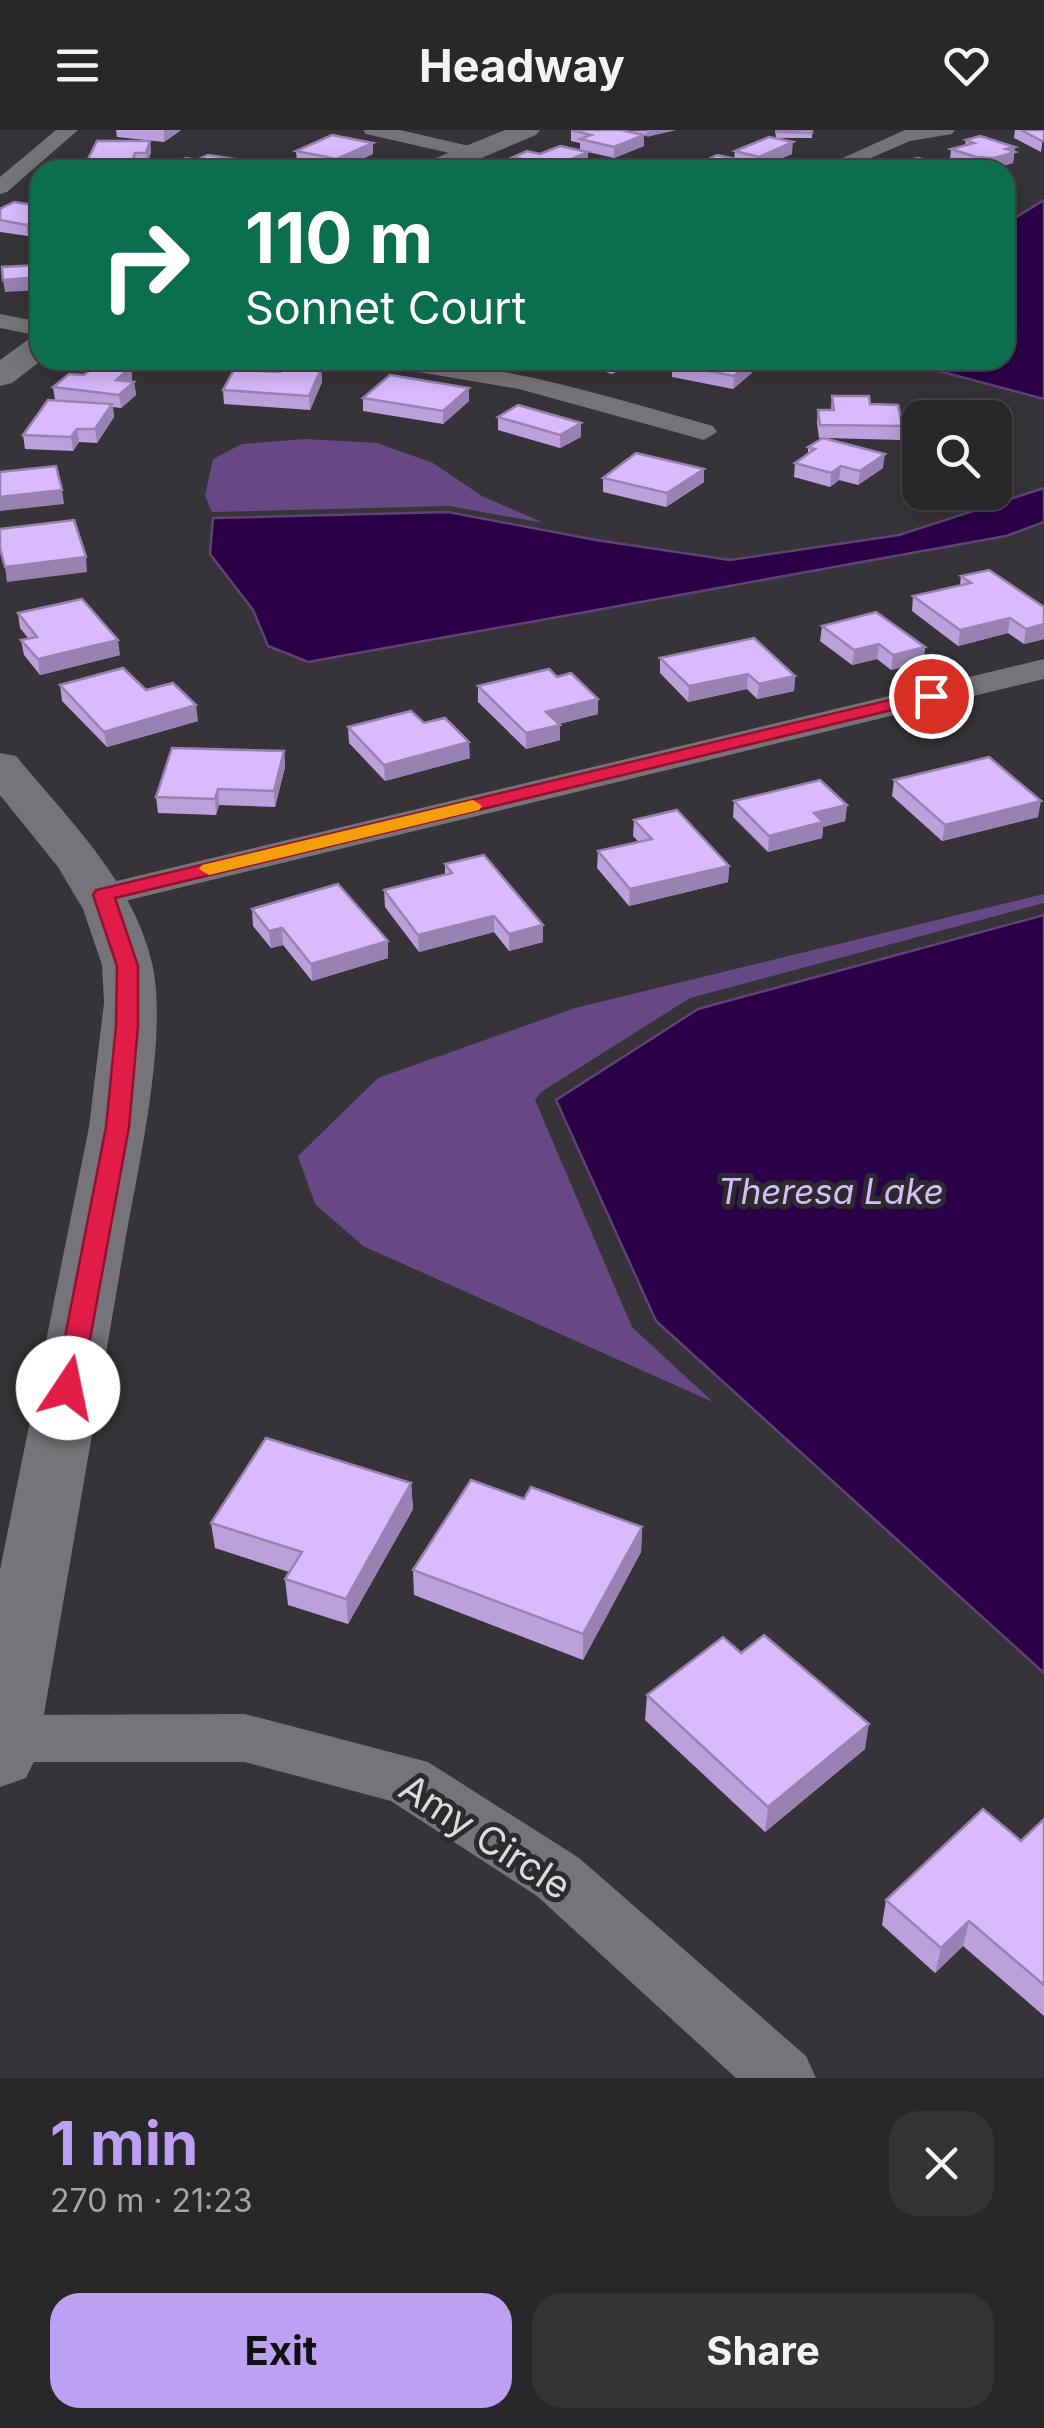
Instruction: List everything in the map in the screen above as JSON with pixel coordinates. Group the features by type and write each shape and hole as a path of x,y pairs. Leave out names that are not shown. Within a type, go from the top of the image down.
{"street":[{"path":"34,160 68,130"},
{"path":"373,130 471,152"},
{"path":"453,160 527,130"},
{"path":"845,160 895,133 944,130"},
{"path":"4,186 30,163"},
{"path":"4,186 30,189"},
{"path":"0,321 30,327"},
{"path":"0,376 30,354"},
{"path":"474,370 704,432"},
{"path":"104,895 1044,669"},
{"path":"0,766 104,895 128,966 118,1127 16,1574 2,1747"},
{"name":"Amy Circle","path":"2,1747 245,1738 407,1780 558,1877 783,2078"}],"shaded area":[{"path":"305,439 377,443 433,463 482,496 544,523 449,506 212,512 205,496 213,459 242,444"},
{"path":"1044,894 1044,903 690,998 541,1092 535,1100 632,1327 713,1402 363,1246 315,1204 298,1156 378,1078 575,1008"}],"water":[{"path":"1044,200 1044,399 935,370 1015,370 1015,218"},
{"path":"1044,488 1044,522 1006,536 308,662 268,646 253,610 210,554 213,518 448,512 730,560 899,535 976,510 1012,510 1012,498"},
{"name":"Theresa Lake","path":"1044,915 1044,1673 656,1321 556,1100 698,1009"}],"building":[{"path":"571,130 621,130 644,135 614,147 580,139 591,135"},
{"path":"812,130 812,133 777,132"},
{"path":"1021,130 1044,130 1044,140 1042,141"},
{"path":"332,135 373,143 337,159 296,151"},
{"path":"980,136 1015,147 1006,149 1015,152 994,158 951,149 974,143 966,140"},
{"path":"769,137 793,142 759,157 735,151"},
{"path":"97,141 150,141 146,153 135,153 132,160 88,160"},
{"path":"560,146 588,152 569,160 513,157 527,151 540,154"},
{"path":"208,155 240,160 197,160"},
{"path":"717,155 740,160 706,160"},
{"path":"14,202 30,204 30,223 0,220 0,209"},
{"path":"30,266 30,278 3,280 2,267"},
{"path":"90,370 128,370 116,380 134,382 119,395 53,387 69,374 84,375"},
{"path":"234,370 321,370 309,396 223,390"},
{"path":"703,370 741,370 734,376"},
{"path":"390,375 469,388 443,411 363,398"},
{"path":"832,396 869,396 870,404 898,405 902,426 820,425 818,410 834,410"},
{"path":"48,400 112,404 95,429 77,429 71,437 23,435"},
{"path":"518,405 581,423 560,435 498,417"},
{"path":"823,438 885,454 860,471 841,466 831,473 795,463 815,449 808,447"},
{"path":"636,453 704,469 667,493 603,478"},
{"path":"56,466 62,490 0,497 0,472"},
{"path":"74,520 86,557 5,567 0,529"},
{"path":"989,570 1044,607 1044,624 1026,629 1010,618 960,630 913,596 971,583 961,576"},
{"path":"82,599 118,640 38,659 21,640 37,637 18,613"},
{"path":"876,612 925,647 893,655 879,644 854,650 822,626"},
{"path":"754,638 795,676 759,684 748,674 689,686 660,658"},
{"path":"123,668 146,690 173,683 196,705 104,732 60,685"},
{"path":"549,669 557,677 571,673 598,699 546,712 560,725 526,733 478,686"},
{"path":"411,711 424,723 445,718 469,742 384,765 348,727"},
{"path":"172,748 284,751 274,791 218,789 215,799 156,797"},
{"path":"989,757 1041,801 945,825 894,780"},
{"path":"820,780 847,805 814,813 823,822 769,836 734,801"},
{"path":"677,810 729,866 630,889 598,851 652,839 634,820"},
{"path":"484,855 543,925 509,934 494,916 418,935 384,890 452,873 445,864"},
{"path":"338,884 388,941 311,964 282,928 269,931 252,909"},
{"path":"266,1438 411,1483 346,1599 285,1579 302,1552 211,1523"},
{"path":"471,1480 524,1499 531,1487 642,1527 583,1634 413,1570"},
{"path":"764,1635 869,1724 768,1807 647,1695 723,1637 741,1653"},
{"path":"983,1809 1021,1841 1044,1819 1044,1985 969,1921 941,1948 886,1900"}],"slow traffic":[{"path":"209,869 473,806"}],"route":[{"path":"68,1388 118,1127 127,1026 128,966 104,895 931,696"}]}
